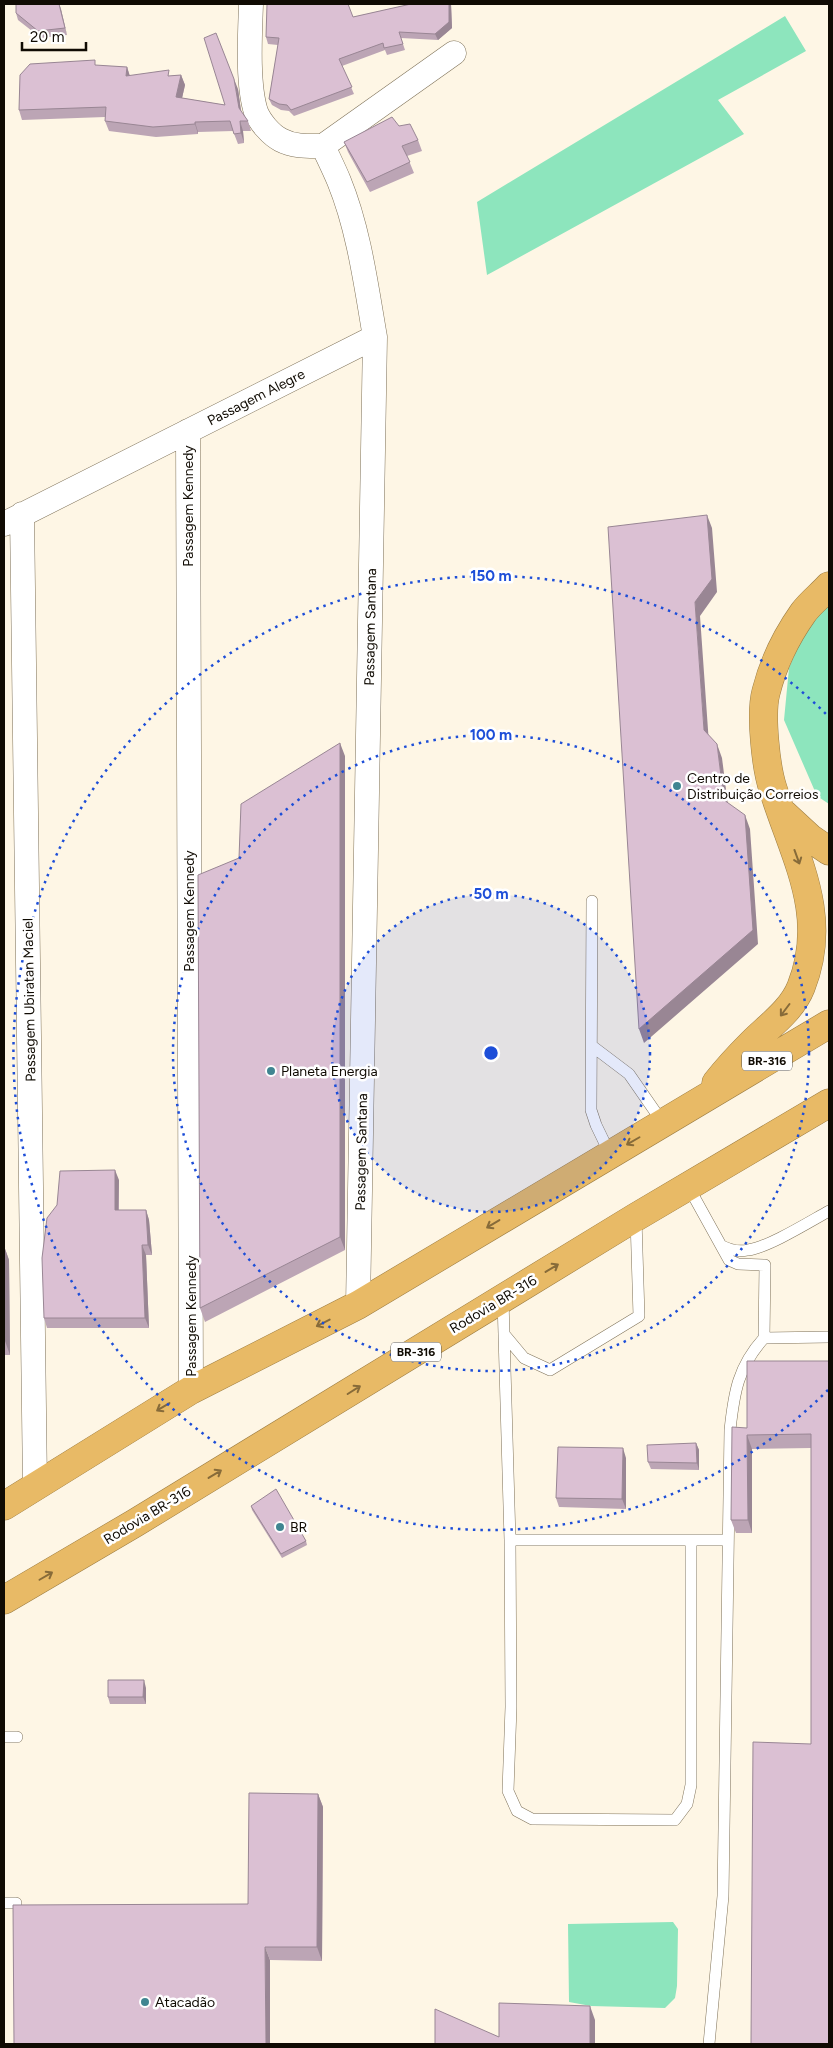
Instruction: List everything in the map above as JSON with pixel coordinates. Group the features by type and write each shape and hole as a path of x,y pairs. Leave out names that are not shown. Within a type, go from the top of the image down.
{"highway":[{"path":"705,1098 734,1062 782,1015 800,988 811,956 813,926 802,869 772,788 764,740 765,693 781,648 804,612 829,586"},
{"path":"781,811 810,838 829,851"},
{"name":"BR-316","path":"4,1506 35,1485 191,1390 358,1305 829,1024"},
{"name":"Rodovia BR-316","path":"4,1600 152,1513 688,1186 824,1110"}],"street":[{"path":"251,4 250,52 256,112 264,126 280,140 301,146 323,146 454,53"},
{"name":"Passagem Santana","path":"323,146 340,182 352,221 375,337 358,1305"},
{"name":"Passagem Alegre","path":"13,519 375,337"},
{"name":"Passagem Kennedy","path":"188,431 191,1390"},
{"name":"Passagem Ubiratan Maciel","path":"13,519 35,1485"}],"lane":[{"path":"592,901 592,1110 596,1125 610,1154"},
{"path":"592,1046 629,1074 663,1123"},
{"path":"688,1186 729,1260 738,1264 765,1265"},
{"path":"722,1246 731,1250 748,1250 766,1244 829,1211"},
{"path":"504,1334 524,1358 550,1370 639,1316 636,1218"},
{"path":"709,2044 724,1896 730,1430 734,1394 740,1372 754,1349 764,1338 766,1244"},
{"path":"503,1298 510,1540 511,1707 508,1791 517,1811 532,1819 675,1820 687,1804 691,1785 691,1540"},
{"path":"764,1338 829,1338"},
{"path":"510,1540 728,1540"},
{"path":"4,1737 17,1737"},
{"path":"4,1903 16,1903"}],"green space":[{"path":"785,16 806,51 718,100 744,134 487,275 477,202"},
{"path":"829,593 829,804 817,796 784,720 789,668 819,596"},
{"path":"673,1922 678,1929 677,1986 675,1998 665,2008 591,2006 569,2002 568,1924"}],"building":[{"path":"16,4 59,4 65,28 38,31 16,13"},
{"path":"267,4 348,4 353,17 411,4 449,4 449,22 435,34 399,32 403,44 384,48 383,43 339,59 352,87 291,110 287,105 279,104 269,99 279,38 266,37"},
{"path":"216,33 234,79 239,108 248,121 240,121 241,133 234,134 230,121 195,122 195,124 153,127 105,121 106,107 19,110 20,75 30,64 95,60 95,65 127,67 126,76 169,70 168,76 181,75 176,97 225,105 204,38"},
{"path":"392,117 399,126 410,124 418,140 402,146 410,162 367,182 344,142"},
{"name":"Centro de Distribuição Correios","path":"707,515 712,579 695,602 704,730 717,744 724,800 745,815 753,930 639,1029 608,527"},
{"name":"Planeta Energia","path":"340,743 340,1237 200,1308 198,875 239,858 241,804"},
{"path":"115,1170 115,1210 146,1210 148,1245 142,1245 145,1318 44,1318 42,1258 47,1218 57,1205 60,1171"},
{"path":"4,1246 5,1341 4,1341"},
{"path":"747,1361 829,1361 829,2044 751,2044 753,1742 811,1744 811,1434 747,1435 748,1520 731,1520 732,1427 747,1428"},
{"path":"696,1443 697,1463 648,1462 647,1445"},
{"path":"558,1447 623,1448 622,1499 556,1498"},
{"name":"BR","path":"276,1489 306,1541 281,1554 251,1506"},
{"path":"108,1680 144,1680 143,1697 108,1697"},
{"name":"Atacadão","path":"249,1793 318,1794 317,1947 265,1947 266,2044 14,2044 13,1905 248,1904"},
{"path":"499,2003 590,2006 590,2044 435,2044 435,2009 499,2037"}],"place":[{"name":"Centro de Distribuição Correios","path":"677,786"},
{"name":"Planeta Energia","path":"271,1071"},
{"name":"BR","path":"280,1527"},
{"name":"Atacadão","path":"145,2002"}]}
